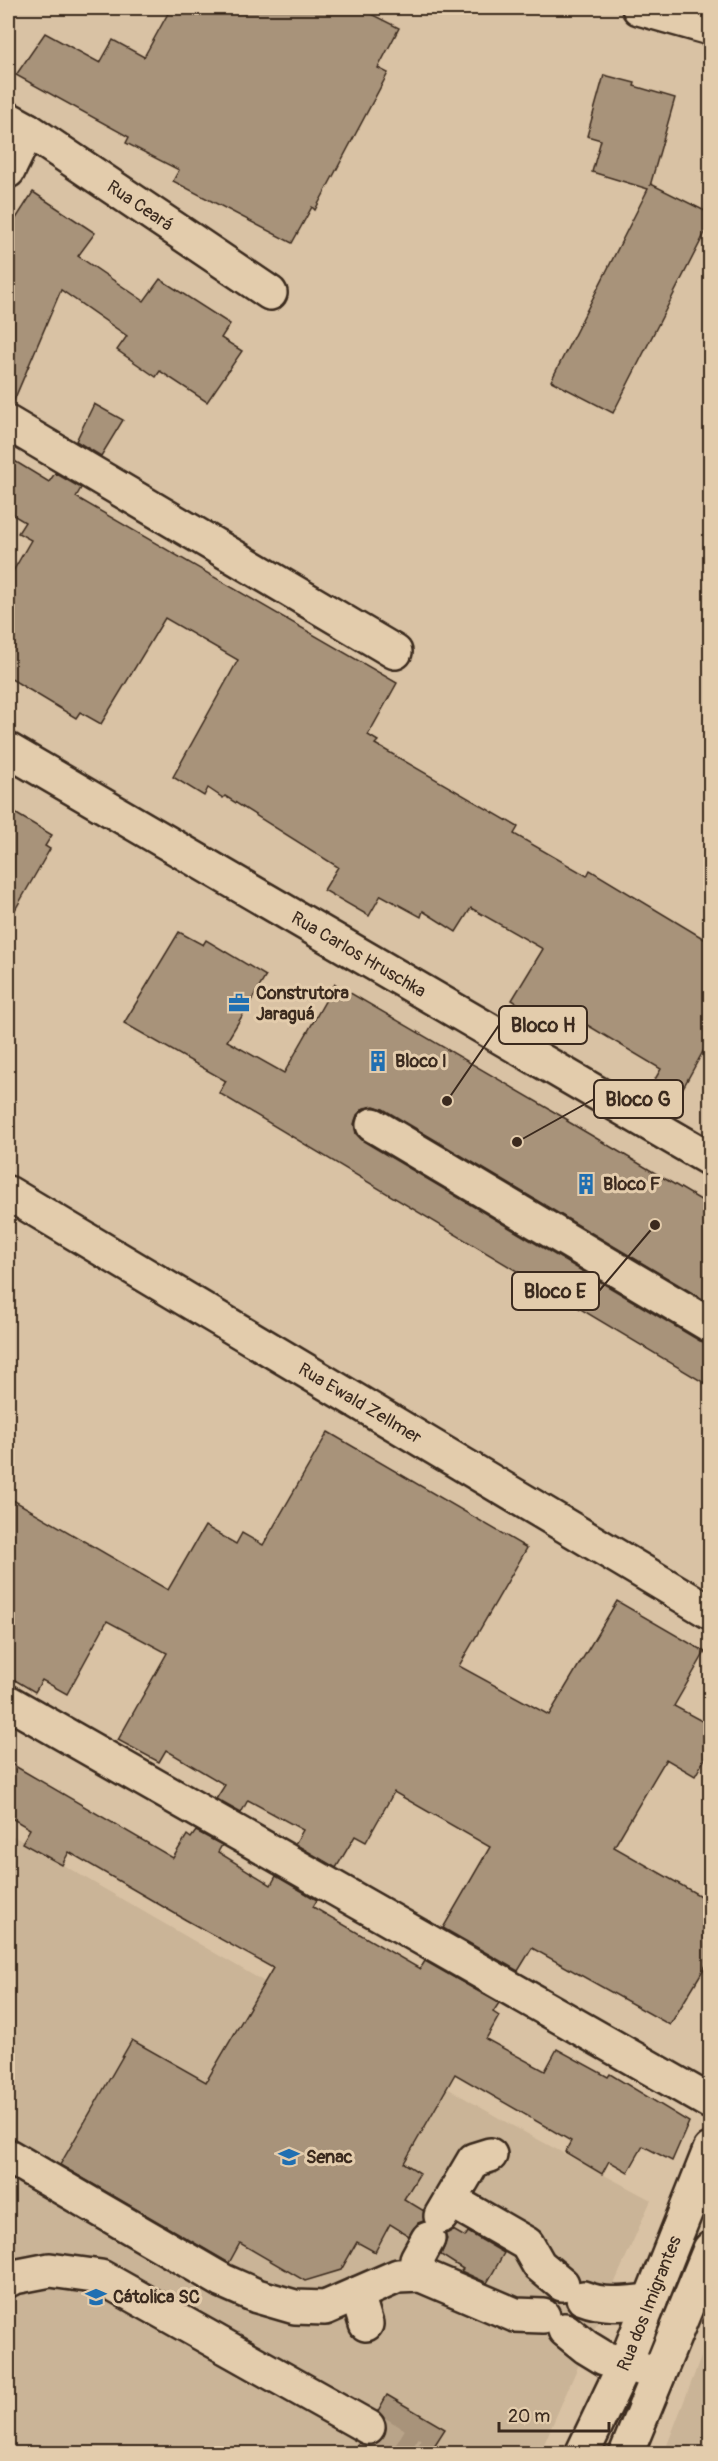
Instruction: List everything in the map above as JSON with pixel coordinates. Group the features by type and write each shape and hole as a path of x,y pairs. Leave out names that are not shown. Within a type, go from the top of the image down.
{"street":[{"path":"639,8 711,28"},
{"path":"8,171 18,124"},
{"name":"Rua Ceará","path":"18,124 270,293"},
{"path":"8,423 395,652"},
{"name":"Rua Carlos Hruschka","path":"8,750 711,1159"},
{"path":"373,1125 711,1325"},
{"name":"Rua Ewald Zellmer","path":"8,1193 711,1612"},
{"path":"8,1702 711,2102"},
{"name":"Rua dos Imigrantes","path":"582,2454 625,2364 711,2150"},
{"path":"8,2156 223,2281 257,2296 295,2307 362,2309 398,2276 421,2275 515,2315 554,2323 586,2348 604,2358 659,2373"},
{"path":"421,2275 417,2259 474,2160 490,2156"},
{"path":"440,2219 527,2244 539,2265 573,2291 597,2304 650,2301"},
{"name":"Rua dos Imigrantes","path":"626,2454 711,2249"},
{"path":"8,2280 50,2270 101,2277 368,2427"}],"shaded area":[{"name":"Senac","path":"8,1833 511,2125 651,2200 540,2453 8,2453"},
{"path":"710,2334 710,2453 664,2453"}],"building":[{"path":"171,8 359,8 399,28 378,68 388,73 315,210 312,207 292,243 173,181 179,170 126,143 129,137 16,75 45,33 100,63 113,40 144,57"},
{"path":"604,75 635,83 634,86 675,98 650,186 651,184 711,214 711,221 613,413 551,381 648,189 592,172 601,140 587,136"},
{"path":"33,192 95,233 78,256 144,301 160,279 230,324 221,338 242,351 207,402 160,371 156,377 117,350 127,336 61,290 12,405 8,404 8,231"},
{"path":"94,404 123,420 101,456 76,441"},
{"path":"8,457 49,482 55,473 81,488 76,497 397,683 368,735 378,741 375,744 518,827 514,834 587,876 590,870 711,943 711,1037 679,1095 654,1081 661,1069 579,1020 570,1036 512,1000 543,949 471,908 456,932 423,911 421,917 381,895 369,916 324,890 338,867 225,796 223,798 208,788 204,796 173,777 238,660 165,618 101,724 80,712 76,718 8,677 8,580 31,540 18,533 25,522 8,512"},
{"path":"8,809 52,835 45,846 50,849 8,922"},
{"path":"179,932 203,945 206,940 266,976 227,1041 284,1073 335,984 711,1206 711,1304 383,1109 374,1106 364,1108 357,1115 354,1124 356,1134 363,1141 700,1341 711,1344 711,1387 219,1093 226,1081 124,1023"},
{"path":"328,1432 527,1548 459,1666 549,1715 617,1601 705,1652 674,1706 711,1726 711,1748 695,1776 666,1759 614,1847 711,1902 711,1957 670,2025 532,1948 518,1971 443,1928 490,1847 394,1792 366,1842 355,1836 336,1868 295,1844 303,1830 248,1800 241,1813 216,1799 225,1785 166,1750 159,1762 118,1740 167,1653 107,1621 67,1694 42,1680 35,1692 8,1676 8,1497 168,1590 205,1526 236,1544 242,1533 263,1545"},
{"path":"8,1762 173,1858 187,1835 191,1838 196,1831 222,1845 218,1852 271,1885 276,1876 317,1900 313,1907 420,1969 425,1961 499,2003 493,2012 499,2016 486,2039 545,2071 557,2049 608,2077 610,2074 689,2122 672,2161 643,2146 628,2172 609,2161 602,2174 565,2152 571,2141 455,2074 404,2163 420,2173 404,2199 424,2211 424,2221 418,2223 409,2236 390,2224 375,2252 357,2242 341,2270 305,2281 240,2243 229,2263 60,2165 132,2040 206,2082 273,1968 69,1852 62,1865 22,1843 30,1829 8,1816"},
{"path":"453,2230 465,2237 468,2232 504,2253 487,2283 461,2271 463,2269 441,2255 447,2239 445,2234"},
{"path":"387,2395 445,2429 429,2454 352,2454 359,2443 369,2446 384,2437 387,2426 378,2411"}],"tunnel":[{"path":"368,2427 413,2454"}],"place":[{"name":"Construtora Jaraguá","path":"239,1003"},
{"name":"Bloco I","path":"378,1061"},
{"name":"Bloco H","path":"447,1101"},
{"name":"Bloco G","path":"517,1142"},
{"name":"Bloco F","path":"586,1184"},
{"name":"Bloco E","path":"655,1225"},
{"name":"Senac","path":"289,2157"},
{"name":"Cátolica SC","path":"96,2297"}]}
